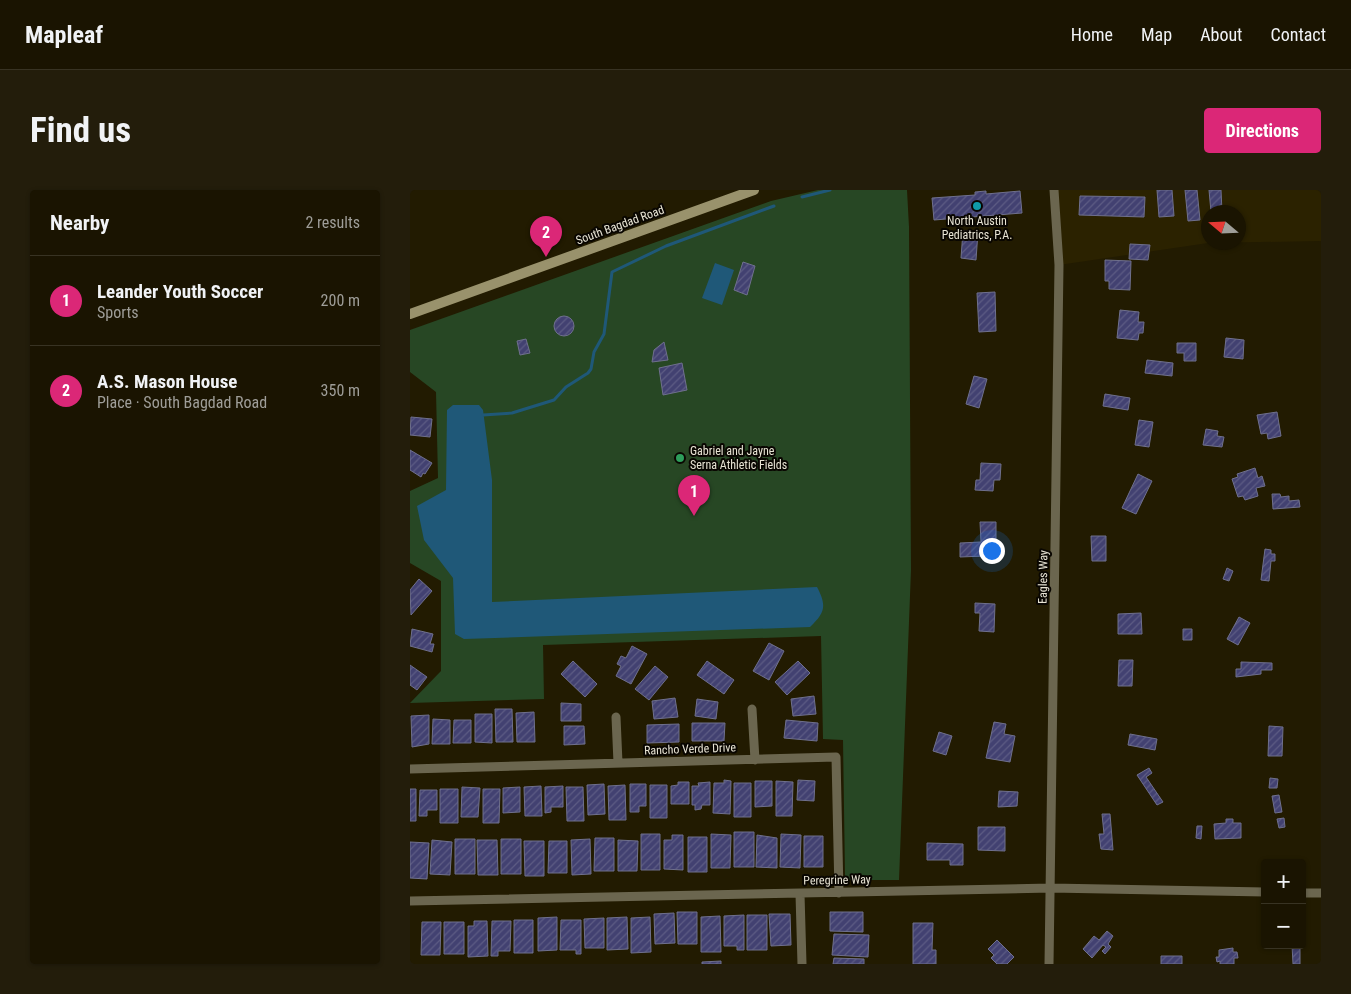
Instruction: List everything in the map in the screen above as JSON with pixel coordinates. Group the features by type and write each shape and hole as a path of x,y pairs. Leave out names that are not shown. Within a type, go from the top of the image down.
{"main road":[{"name":"South Bagdad Road","path":"410,314 754,190"}],"street":[{"name":"Eagles Way","path":"1050,964 1059,265 1054,190"},
{"path":"752,709 755,760"},
{"path":"616,717 618,764"},
{"name":"Rancho Verde Drive","path":"410,769 836,758 839,893"},
{"name":"Peregrine Way","path":"410,901 1051,888 1261,892"},
{"path":"1306,893 1321,893"},
{"path":"800,894 802,964"}],"shaded area":[{"path":"1054,190 1321,190 1321,241 1246,242 1246,205 1201,205 1201,244 1059,265"}],"green space":[{"path":"818,190 907,190 909,227 911,570 899,880 847,880 845,876 843,740 823,739 821,636 543,645 544,699 410,703 441,671 441,581 410,563 410,491 438,478 436,392 410,372 410,330 771,201"}],"water":[{"path":"715,263 734,270 722,305 702,298"},
{"path":"453,405 479,405 483,410 492,480 492,602 817,587 823,604 819,618 810,627 464,639 455,634 453,578 424,540 417,506 446,490 447,410"}],"building":[{"path":"1157,190 1172,190 1174,216 1159,217"},
{"path":"1185,190 1197,190 1200,220 1188,221"},
{"path":"1209,190 1221,190 1222,205 1210,205"},
{"name":"North Austin Pediatrics, P.A.","path":"986,191 986,194 1020,191 1022,213 934,220 932,198 975,195 975,192"},
{"path":"1080,196 1145,197 1144,217 1079,215"},
{"path":"963,231 978,232 976,260 961,258"},
{"path":"1130,244 1150,245 1148,260 1129,259"},
{"path":"1105,260 1131,261 1130,290 1109,289 1109,281 1105,281"},
{"path":"743,262 755,266 747,295 734,290"},
{"path":"995,292 996,331 979,332 977,293"},
{"path":"1120,310 1139,312 1138,322 1144,322 1143,333 1139,333 1138,340 1117,338"},
{"path":"564,316 571,319 574,326 571,333 564,336 557,333 554,326 557,319"},
{"path":"1226,338 1244,340 1243,359 1224,357"},
{"path":"526,339 530,353 520,355 517,341"},
{"path":"664,342 668,360 652,362 654,350"},
{"path":"1177,343 1196,343 1196,361 1184,361 1184,353 1177,353"},
{"path":"1147,360 1173,363 1172,376 1145,373"},
{"path":"682,363 687,390 663,395 659,368"},
{"path":"974,376 987,379 979,408 966,404"},
{"path":"1105,394 1130,398 1128,410 1103,406"},
{"path":"1277,412 1281,436 1268,439 1267,433 1261,434 1257,415"},
{"path":"411,417 432,419 430,437 410,435"},
{"path":"1139,420 1153,422 1149,447 1135,445"},
{"path":"1206,429 1218,431 1217,436 1224,437 1222,447 1203,445"},
{"path":"410,450 432,463 421,477 410,470"},
{"path":"981,463 1001,464 1000,480 994,480 993,491 975,490 976,480 980,480"},
{"path":"1255,468 1258,478 1262,476 1265,486 1256,488 1258,496 1245,500 1243,496 1238,497 1232,479 1238,477 1237,474"},
{"path":"1138,474 1152,481 1136,514 1122,508"},
{"path":"1272,494 1280,494 1281,497 1289,496 1289,501 1299,500 1300,507 1273,509"},
{"path":"980,522 996,522 996,549 985,549 985,556 960,557 960,543 981,542"},
{"path":"1091,536 1106,536 1106,561 1092,561"},
{"path":"1265,549 1271,550 1271,554 1275,554 1275,561 1271,561 1269,581 1261,580"},
{"path":"1227,568 1233,571 1229,581 1223,579"},
{"path":"419,579 432,591 411,615 410,590"},
{"path":"975,603 995,604 994,632 979,631 980,613 975,613"},
{"path":"1141,613 1142,634 1118,634 1118,614"},
{"path":"1239,617 1250,623 1238,645 1227,639"},
{"path":"412,629 433,634 430,644 434,644 432,652 410,646"},
{"path":"1183,629 1192,629 1192,640 1183,640"},
{"path":"769,643 784,651 769,680 753,671"},
{"path":"632,646 647,654 631,684 616,676 621,666 617,664 621,656 626,658"},
{"path":"1119,660 1133,660 1132,686 1118,686"},
{"path":"573,661 597,684 585,697 561,674"},
{"path":"707,661 734,680 724,694 697,675"},
{"path":"798,661 810,673 787,695 775,682"},
{"path":"1241,662 1272,663 1272,670 1261,670 1261,674 1236,677 1236,669 1241,669"},
{"path":"410,665 427,677 417,690 410,685"},
{"path":"655,666 668,677 649,700 635,689"},
{"path":"814,696 816,714 793,716 791,699"},
{"path":"675,698 678,717 654,719 652,701"},
{"path":"697,699 718,702 716,719 695,716"},
{"path":"561,703 581,704 581,721 561,721"},
{"path":"495,709 512,709 513,742 496,742"},
{"path":"534,712 535,742 517,742 516,713"},
{"path":"475,714 492,714 492,743 475,742"},
{"path":"429,715 429,744 412,747 411,716"},
{"path":"433,719 450,720 450,744 432,744"},
{"path":"454,720 471,720 471,743 453,743"},
{"path":"786,720 818,723 817,741 784,738"},
{"path":"994,722 1006,724 1004,734 1015,736 1010,762 986,758"},
{"path":"692,723 725,723 724,741 692,741"},
{"path":"679,724 679,742 647,743 647,725"},
{"path":"564,726 584,726 585,744 564,745"},
{"path":"1269,726 1283,727 1282,756 1268,756"},
{"path":"939,732 952,736 946,755 933,751"},
{"path":"1130,734 1157,739 1155,750 1128,745"},
{"path":"1149,768 1152,773 1146,777 1163,802 1157,805 1137,775"},
{"path":"1270,778 1278,779 1277,788 1269,788"},
{"path":"724,780 731,781 730,814 713,813 714,783 724,783"},
{"path":"798,780 815,781 814,801 797,800"},
{"path":"755,781 772,781 772,806 755,807"},
{"path":"776,781 793,782 792,816 776,816"},
{"path":"678,782 689,782 689,804 671,804 671,786 678,785"},
{"path":"710,782 710,805 702,805 701,809 695,810 695,805 692,805 692,786 699,786 698,783"},
{"path":"734,783 751,783 751,817 734,817"},
{"path":"604,784 605,814 588,815 587,785"},
{"path":"630,784 646,784 646,806 639,806 639,812 630,812"},
{"path":"625,785 626,820 609,820 608,786"},
{"path":"650,785 667,785 667,818 650,818"},
{"path":"541,786 542,816 525,816 524,787"},
{"path":"563,786 563,807 551,807 551,812 545,813 545,787"},
{"path":"462,787 480,788 478,817 461,817"},
{"path":"520,787 520,812 503,813 503,788"},
{"path":"566,787 583,787 584,821 567,821"},
{"path":"410,789 416,789 416,821 410,821"},
{"path":"440,789 458,789 458,823 440,823"},
{"path":"483,789 500,789 499,823 483,823"},
{"path":"420,790 437,790 437,810 427,810 427,816 419,816"},
{"path":"999,791 1018,792 1017,806 998,807"},
{"path":"1279,795 1282,812 1275,813 1272,796"},
{"path":"1102,814 1110,814 1113,850 1101,849 1099,834 1104,834"},
{"path":"1284,818 1285,827 1279,828 1277,819"},
{"path":"1226,819 1233,819 1233,823 1241,823 1241,838 1215,839 1214,824 1226,823"},
{"path":"1197,826 1202,826 1201,839 1196,838"},
{"path":"978,827 1005,827 1005,851 978,850"},
{"path":"734,832 754,832 754,867 734,867"},
{"path":"641,834 660,834 660,870 641,870"},
{"path":"711,834 731,835 730,868 711,868"},
{"path":"781,834 801,835 800,868 780,867"},
{"path":"672,835 683,835 683,870 664,869 664,840 672,840"},
{"path":"757,835 777,838 777,868 756,867"},
{"path":"804,836 823,836 823,867 804,867"},
{"path":"688,837 707,837 707,872 688,872"},
{"path":"595,838 614,838 614,871 594,871"},
{"path":"455,839 475,839 475,874 455,874"},
{"path":"501,839 521,839 521,874 501,874"},
{"path":"590,839 591,874 572,875 571,840"},
{"path":"432,840 452,842 450,875 430,874"},
{"path":"477,840 497,840 498,875 478,875"},
{"path":"618,840 638,841 637,871 618,871"},
{"path":"524,841 544,841 544,876 525,876"},
{"path":"549,841 567,841 567,873 548,873"},
{"path":"410,842 429,843 427,879 410,878"},
{"path":"927,843 963,844 963,865 950,865 950,860 927,860"},
{"path":"677,912 697,912 697,944 678,944"},
{"path":"830,912 863,912 863,932 830,931"},
{"path":"674,913 675,943 655,944 654,914"},
{"path":"769,914 790,914 791,945 771,946"},
{"path":"744,915 744,950 737,950 737,946 724,946 724,916"},
{"path":"747,915 767,915 767,950 747,950"},
{"path":"720,916 721,952 701,952 701,917"},
{"path":"557,917 557,950 538,951 538,918"},
{"path":"627,917 628,949 607,950 607,918"},
{"path":"650,917 651,952 631,953 631,918"},
{"path":"604,918 604,948 585,948 584,919"},
{"path":"514,920 533,920 533,953 514,953"},
{"path":"561,920 581,920 581,954 576,954 576,950 560,950"},
{"path":"474,921 487,921 488,956 468,957 468,926 474,926"},
{"path":"492,921 511,921 510,951 498,951 498,956 491,956"},
{"path":"422,922 441,922 440,955 421,955"},
{"path":"444,922 464,922 464,954 444,954"},
{"path":"913,923 933,923 932,950 936,950 936,964 913,964"},
{"path":"1107,931 1113,936 1108,944 1111,947 1105,954 1102,951 1106,947 1103,945 1092,958 1083,949 1094,936 1099,940"},
{"path":"834,934 869,935 868,957 832,955"},
{"path":"997,940 1014,957 1007,964 997,964 991,958 994,955 988,949"},
{"path":"1233,948 1233,952 1237,952 1238,958 1234,958 1234,964 1220,964 1220,961 1217,962 1216,957 1219,957 1219,950"},
{"path":"1292,949 1300,949 1300,964 1293,964"},
{"path":"1161,956 1182,956 1182,964 1161,964"},
{"path":"834,958 864,959 864,964 833,964"},
{"path":"721,961 721,964 702,964 702,962"}],"waterway":[{"path":"802,197 830,190"},
{"path":"483,415 512,413 554,400 566,387 588,373 591,369 594,352 604,334 612,272 666,246 774,206"}],"place":[{"name":"North Austin Pediatrics, P.A.","path":"977,206"},
{"name":"A.S. Mason House","path":"546,257"},
{"name":"Gabriel and Jayne Serna Athletic Fields","path":"680,458"},
{"name":"Leander Youth Soccer","path":"694,516"}]}
